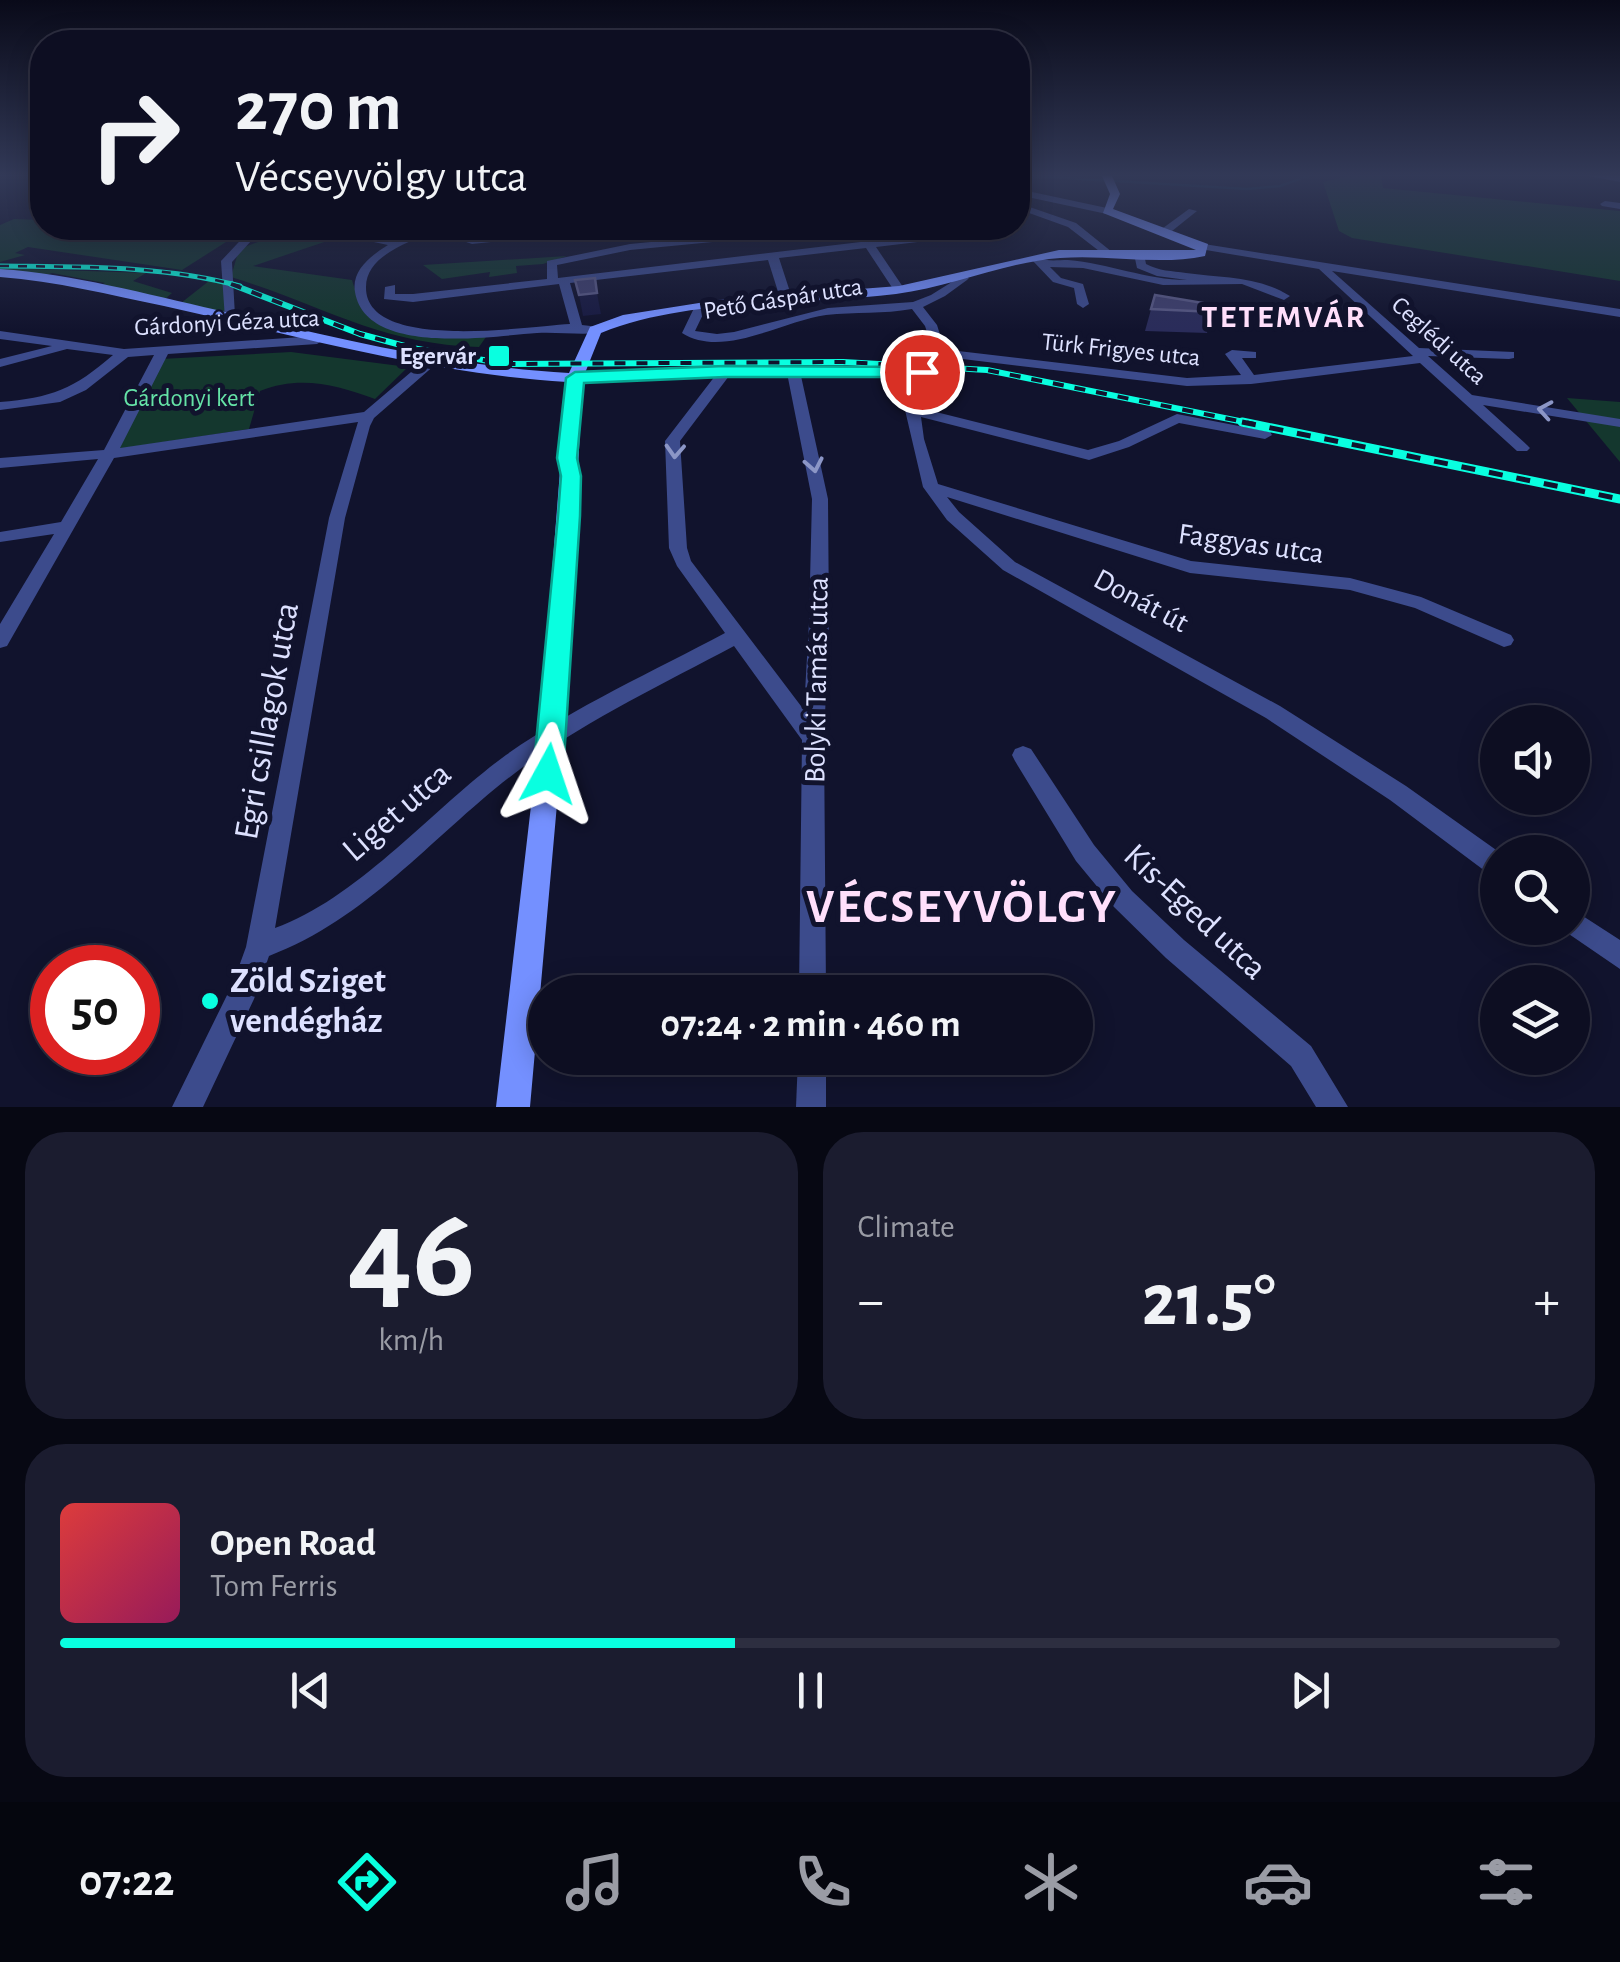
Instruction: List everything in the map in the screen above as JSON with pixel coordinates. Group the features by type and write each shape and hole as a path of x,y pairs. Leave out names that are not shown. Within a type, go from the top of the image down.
{"main road":[{"path":"513,1107 551,737 575,378 595,330 614,320 701,306 898,290 1039,261 1106,252 1182,256 1201,252 1204,247 1150,228"},
{"path":"0,273 41,277 229,316 317,340"},
{"name":"Gárdonyi Géza utca","path":"317,340 429,364 575,378"}],"street":[{"path":"1075,228 1106,252"},
{"path":"1164,233 1171,228"},
{"path":"229,316 226,262 247,240"},
{"path":"380,240 400,244"},
{"path":"409,240 367,264 359,280 361,298 374,317 424,334 532,331 576,325 595,330"},
{"path":"576,325 551,263 610,250 701,240 707,263"},
{"path":"826,240 828,248"},
{"path":"391,286 388,297 430,296 900,240"},
{"path":"875,242 871,248 898,290"},
{"path":"1204,247 1620,314"},
{"path":"1139,254 1141,266 1152,274 1243,281 1284,296"},
{"path":"772,255 786,298"},
{"path":"1039,261 1078,264 1149,282 1194,284 1205,280"},
{"path":"1039,261 1057,280 1079,286 1084,304"},
{"name":"Ceglédi utca","path":"1324,269 1522,448"},
{"path":"936,352 936,335 915,305 940,295 963,278"},
{"name":"Pető Gáspár utca","path":"701,306 688,333 694,336 737,334 797,317 852,308 915,305"},
{"name":"Gárdonyi Géza utca","path":"0,335 124,353 317,340"},
{"path":"5,362 45,341"},
{"path":"5,362 71,345"},
{"path":"0,642 110,454 162,350"},
{"name":"Türk Frigyes utca","path":"936,352 1188,382 1251,380 1417,356 1508,356"},
{"name":"Donát út","path":"936,352 922,372 912,410 932,487 953,516 1010,566 1272,712 1398,793 1480,853"},
{"path":"0,406 56,401 68,396 124,353"},
{"path":"1251,355 1232,354 1251,380"},
{"path":"3,465 110,454 368,416 429,364"},
{"path":"575,378 725,372 922,372"},
{"path":"725,372 672,442 678,548 683,562 813,738"},
{"name":"Bolyki Tamás utca","path":"789,372 794,376 820,499 820,622 813,738 813,975"},
{"path":"1470,398 1620,423"},
{"path":"912,410 1089,455 1124,444 1177,418 1265,435"},
{"name":"Egri csillagok utca","path":"187,1107 244,989 259,947 337,518 368,416"},
{"name":"Faggyas utca","path":"932,487 1190,567 1350,584 1420,603 1504,640"},
{"path":"0,537 66,527"},
{"name":"Liget utca","path":"259,947 287,940 332,915 464,798 551,737 736,636"},
{"name":"Kis-Eged utca","path":"1023,755 1085,853 1123,899 1174,949 1301,1056 1333,1107"},
{"path":"1590,934 1620,956"},
{"path":"811,1107 812,1075"}],"green space":[{"path":"0,228 30,228 30,240 232,240 182,270 28,247 15,253 25,255 0,262"},
{"path":"1338,228 1620,228 1620,281 1352,238"},
{"path":"263,240 330,240 253,266 352,280 373,316 405,332 486,337 479,347 443,344 352,321 231,277 239,249"},
{"path":"567,256 543,264 516,266 517,273 489,277 490,272 442,279 423,265"},
{"path":"0,268 146,273 133,281 172,293 165,299 181,303 209,281 225,284 229,316 95,288 105,283 52,273 41,277 0,273"},
{"name":"Gárdonyi kert","path":"291,352 408,367 375,399 318,384 275,386 260,391 249,429 118,449 161,359"},
{"path":"1567,398 1620,402 1620,462"}],"building":[{"path":"595,278 597,293 579,295 575,280"},
{"path":"1155,295 1215,305 1214,312 1151,309"}],"railway":[{"path":"0,266 151,271 240,286"},
{"path":"231,284 360,334 412,348 507,364 843,362 987,370 1254,424"},
{"path":"1242,422 1620,499"}],"place":[{"name":"Egervár","path":"499,356"},
{"name":"Zöld Sziget vendégház","path":"210,1001"}],"district":[{"name":"TETEMVÁR","path":"1284,317"},
{"name":"VÉCSEYVÖLGY","path":"962,908"}],"route":[{"path":"548,774 569,516 571,476 567,458 575,378 725,372 922,372"}]}
